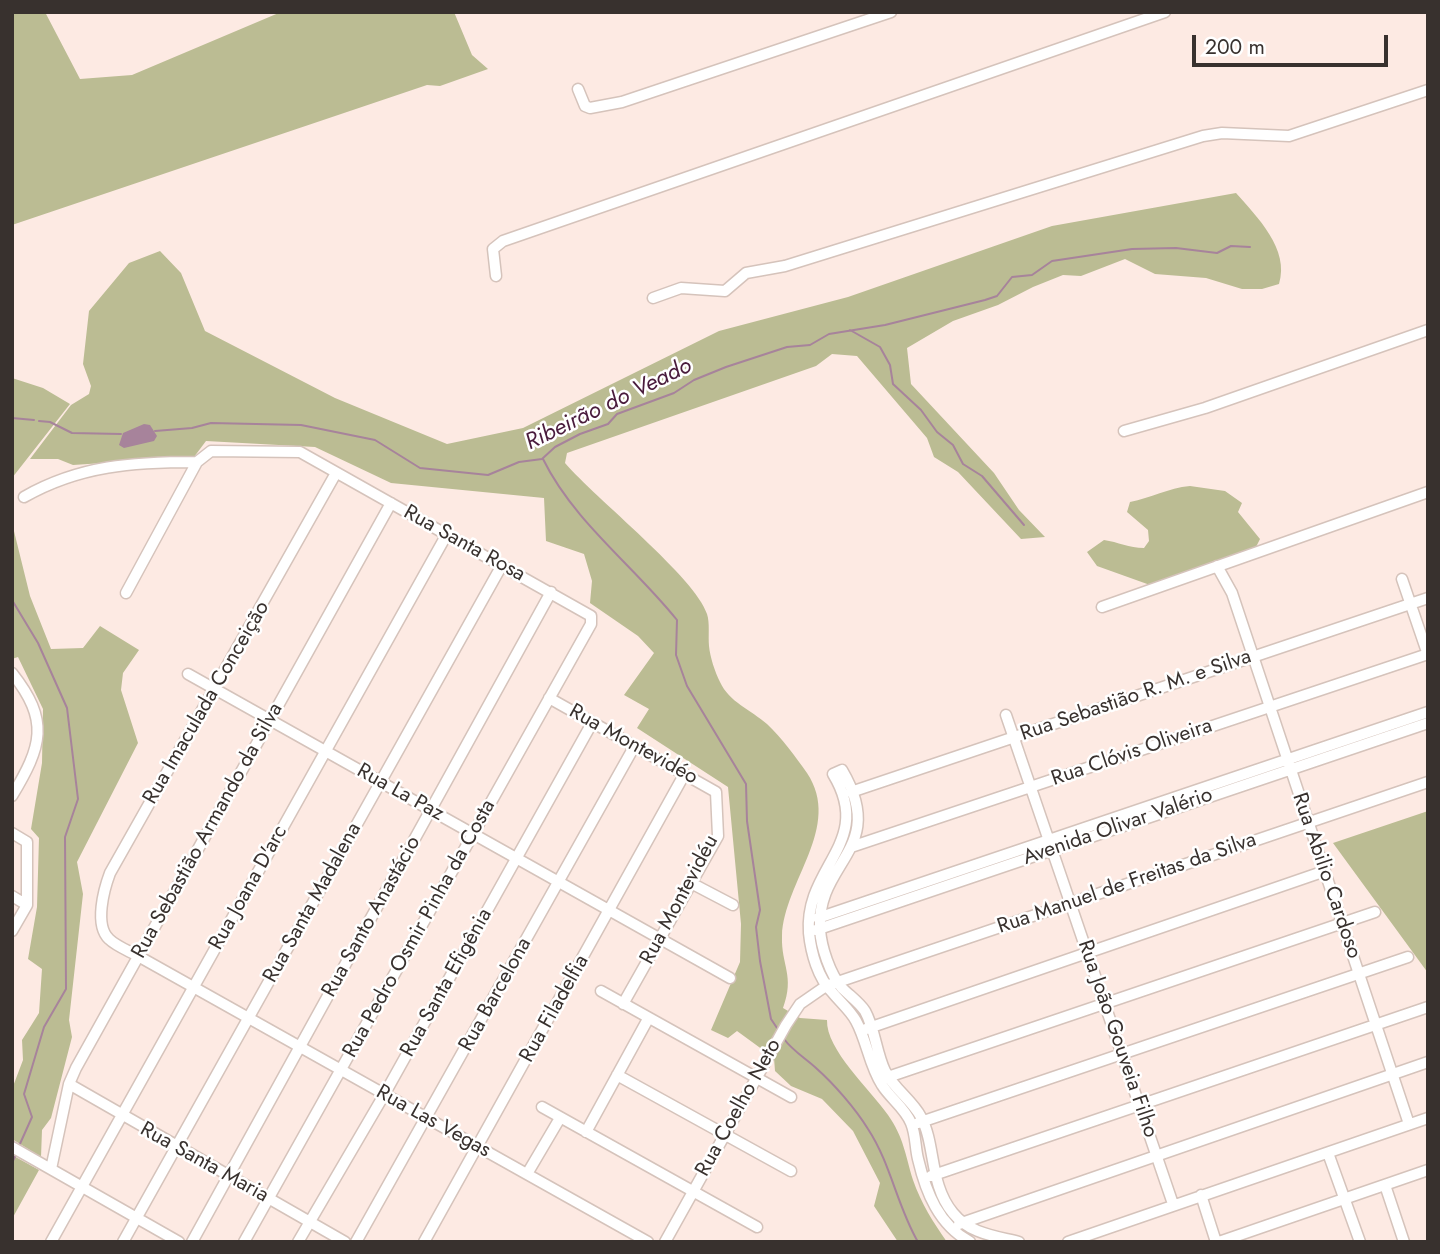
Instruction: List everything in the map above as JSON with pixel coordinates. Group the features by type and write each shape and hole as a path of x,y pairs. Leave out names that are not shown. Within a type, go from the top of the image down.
{"street":[{"path":"579,89 585,106 622,102 891,12"},
{"path":"496,276 493,249 503,241 1165,12"},
{"path":"653,299 681,288 725,290 747,273 785,266 1211,134 1289,136 1428,90"},
{"path":"1124,431 1205,408 1428,330"},
{"name":"Rua Santa Rosa","path":"24,497 77,474 120,463 197,462 211,451 300,452 591,616"},
{"path":"126,593 197,462"},
{"name":"Rua Imaculada Conceição","path":"109,939 102,921 110,873 336,473"},
{"path":"1102,607 1428,492"},
{"name":"Rua Sebastião Armando da Silva","path":"51,1169 69,1084 391,503"},
{"name":"Rua Joana D'arc","path":"51,1242 447,534"},
{"name":"Rua Santa Madalena","path":"123,1242 502,565"},
{"name":"Rua Abilio Cardoso","path":"1217,566 1232,593 1251,657 1409,1124"},
{"path":"1402,579 1428,654"},
{"name":"Rua Santo Anastácio","path":"192,1242 551,592"},
{"name":"Rua Sebastião R. M. e Silva","path":"850,792 1428,598"},
{"name":"Rua Pedro Osmir Pinha da Costa","path":"244,1242 591,624 591,616"},
{"name":"Rua Clóvis Oliveira","path":"836,852 1428,654"},
{"path":"12,796 31,764 38,727 36,710 14,669"},
{"name":"Rua La Paz","path":"188,674 730,978"},
{"name":"Rua Montevidéo","path":"549,698 716,792"},
{"path":"810,921 1051,845 1288,764 1428,712"},
{"name":"Rua João Gouveia Filho","path":"1006,715 1174,1204"},
{"name":"Rua Santa Efigênia","path":"298,1242 384,1095 592,723"},
{"path":"1288,764 1428,723"},
{"name":"Rua Barcelona","path":"356,1242 634,747"},
{"path":"833,774 842,770 858,830 853,846 828,890 815,930 812,950 826,986 865,1029"},
{"name":"Rua Filadelfia","path":"424,1242 684,775"},
{"name":"Rua Manuel de Freitas da Silva","path":"826,986 1428,782"},
{"name":"Rua Montevidéu","path":"623,1004 718,836 716,792"},
{"path":"850,792 848,823 820,880 810,921 838,982 863,1008 865,1029 884,1079 912,1126 924,1178 936,1209 951,1228 970,1242"},
{"path":"12,833 27,842 27,905 12,932"},
{"name":"Avenida Olivar Valério","path":"815,930 1051,845"},
{"path":"865,1029 1325,871"},
{"path":"691,883 733,905"},
{"path":"12,896 27,905"},
{"path":"884,1079 1375,912"},
{"name":"Rua Las Vegas","path":"109,939 648,1242"},
{"path":"912,1126 1408,957"},
{"name":"Rua Coelho Neto","path":"665,1242 786,1025 800,1004 826,986"},
{"path":"601,992 791,1097"},
{"path":"924,1178 1428,1007"},
{"path":"586,1132 648,1018"},
{"path":"951,1228 1428,1062"},
{"path":"618,1075 791,1171"},
{"path":"884,1079 923,1121 946,1203 962,1222 981,1233 1020,1242"},
{"name":"Rua Santa Maria","path":"69,1084 345,1242"},
{"path":"542,1107 757,1227"},
{"path":"527,1174 560,1118"},
{"path":"1068,1242 1428,1118"},
{"path":"12,1147 179,1242"},
{"path":"1328,1153 1360,1242"},
{"path":"1201,1195 1217,1242 1385,1185 1427,1174"},
{"path":"1385,1185 1404,1242"}],"green space":[{"path":"12,12 45,12 80,79 132,75 281,12 454,12 472,55 488,69 440,86 427,85 12,225"},
{"path":"1236,193 1262,223 1276,246 1280,258 1279,284 1262,289 1242,289 1206,278 1155,274 1125,259 1081,276 1063,275 1033,287 998,305 953,321 907,348 911,384 994,473 1019,510 1045,537 1021,539 958,472 934,457 927,438 857,356 832,354 816,366 567,453 565,463 685,580 707,614 712,660 724,689 773,729 807,773 816,793 819,814 809,854 785,915 782,946 788,987 783,1008 800,1018 827,1020 829,1032 841,1056 893,1123 920,1197 947,1242 898,1242 874,1206 880,1183 853,1131 822,1099 791,1086 775,1071 774,1058 737,1031 728,1038 711,1030 740,962 741,924 728,787 637,728 649,709 624,695 654,653 638,636 590,603 592,581 584,554 546,541 544,498 391,483 315,447 206,441 194,457 73,465 58,459 30,459 71,405 89,394 91,386 83,364 89,311 129,263 160,251 181,273 205,331 335,398 447,444 523,428 719,331 848,297 1052,226"},
{"path":"12,378 43,388 70,404 12,478"},
{"path":"1190,486 1225,491 1242,503 1238,512 1260,539 1256,547 1150,585 1097,566 1087,552 1104,540 1144,548 1149,541 1148,530 1127,512 1130,502"},
{"path":"12,523 30,596 51,649 83,648 100,626 139,650 123,673 121,690 138,743 77,862 83,894 69,1020 72,1037 51,1118 42,1130 41,1157 12,1139 12,1089 23,1060 22,1040 39,1013 42,969 28,959 37,907 39,838 31,829 42,763 43,709 18,657 12,659"},
{"path":"1428,811 1428,973 1333,843"},
{"path":"12,1155 39,1170 12,1219"}],"shaded area":[{"path":"144,424 150,425 157,436 154,441 124,448 119,445 123,433"}],"waterway":[{"name":"Ribeirão do Veado","path":"155,431 192,428 211,423 301,425 375,440 420,468 488,475 519,462 542,459 555,447 608,424 617,414 674,393 694,380 726,367 787,347 810,345 829,334 885,325 985,300 997,296 1012,277 1032,275 1052,261 1132,249 1176,248 1217,253 1231,246 1250,247"},
{"path":"850,330 880,347 890,365 893,384 921,410 937,432 953,445 963,464 982,476 1024,525"},
{"name":"Ribeirão do Veado","path":"12,418 34,420"},
{"name":"Ribeirão do Veado","path":"39,421 50,422 72,433 121,434"},
{"path":"543,459 571,503 677,620 676,655 687,686 746,784 747,821 760,910 756,927 760,961 771,1019 779,1031"},
{"path":"12,600 38,643 67,708 78,799 65,837 66,989 44,1027 24,1094 32,1117 19,1146"},
{"path":"784,1039 830,1081 863,1121 883,1156 918,1242"},
{"path":"12,1163 16,1154"}]}
